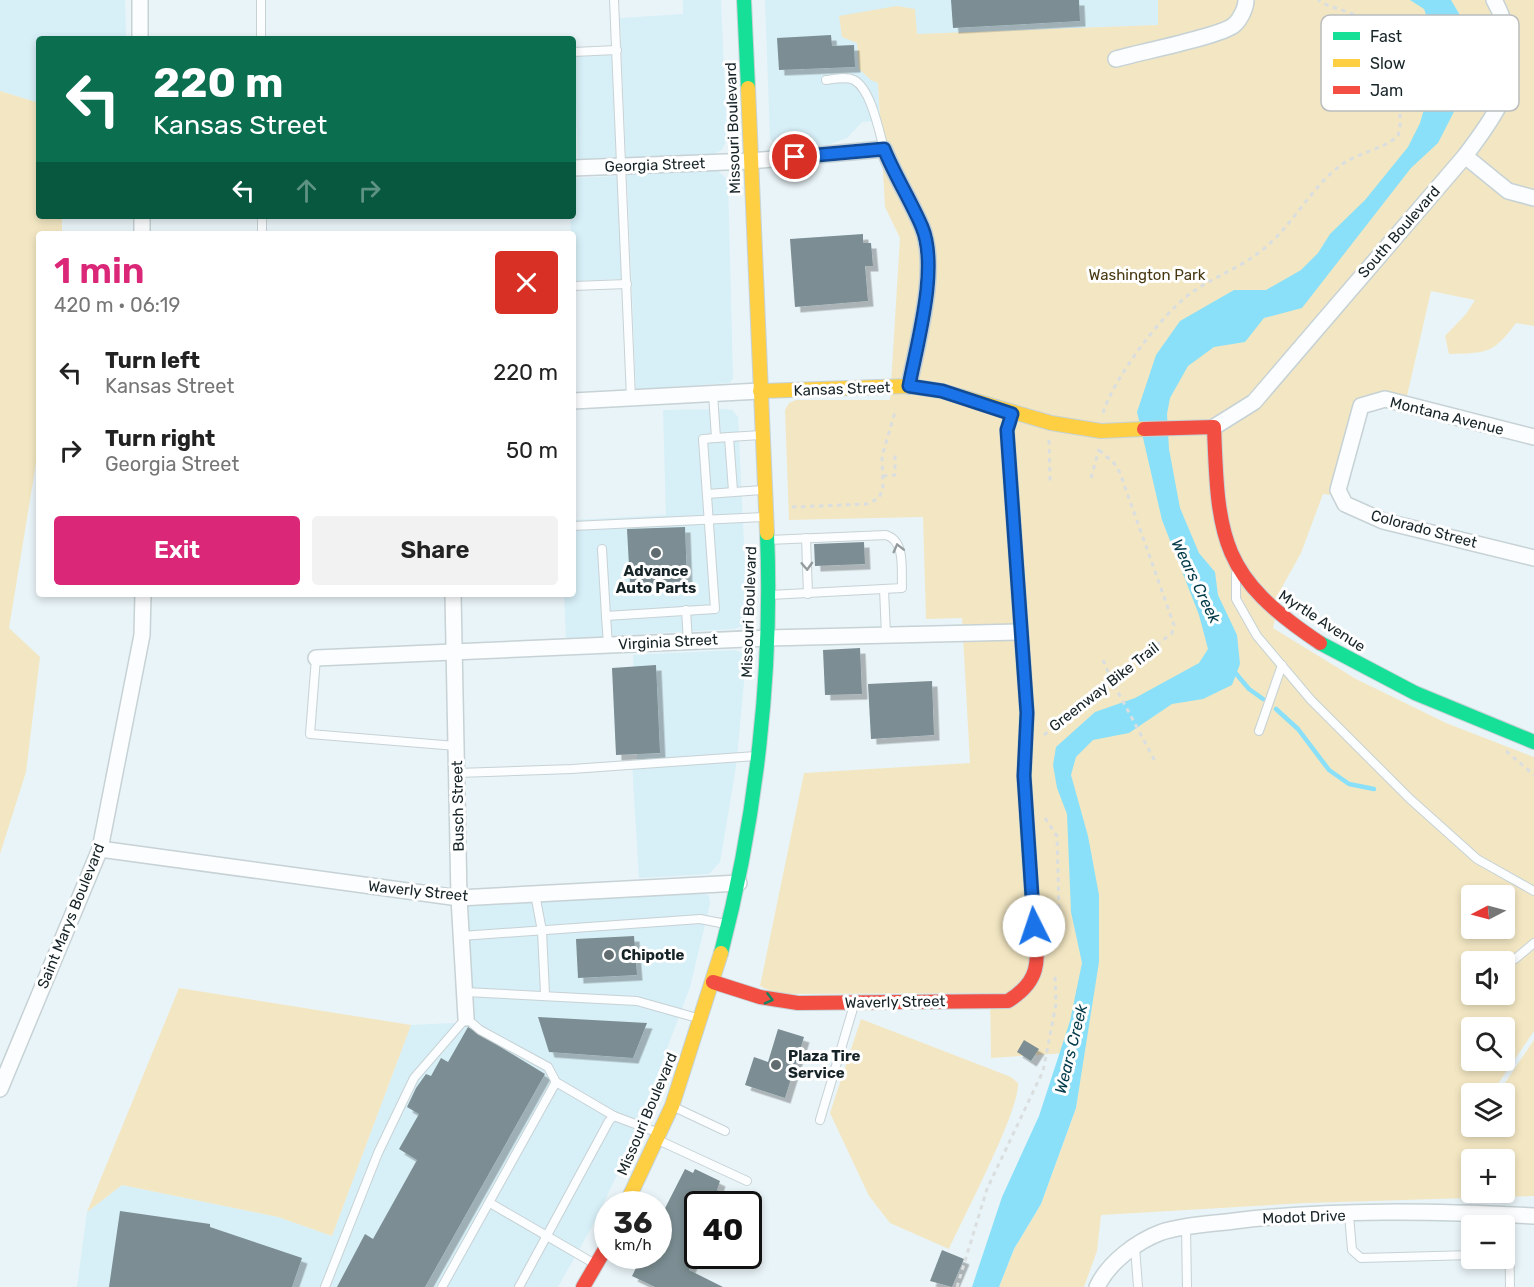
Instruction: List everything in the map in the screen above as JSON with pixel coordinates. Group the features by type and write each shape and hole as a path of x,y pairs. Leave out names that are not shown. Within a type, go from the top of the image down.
{"street":[{"path":"140,0 140,36"},
{"name":"Missouri Boulevard","path":"632,1191 672,1106 713,982 739,883 758,756 767,638 767,517 744,0"},
{"path":"1116,59 1217,32 1234,25 1246,7 1246,0"},
{"name":"South Boulevard","path":"1494,0 1500,15"},
{"name":"South Boulevard","path":"1214,427 1254,402 1465,156 1495,111"},
{"path":"884,149 922,228 927,247 926,290 909,386"},
{"name":"Georgia Street","path":"576,168 751,161 884,149"},
{"path":"1465,156 1508,191 1534,198"},
{"name":"Kansas Street","path":"576,401 909,386 942,391 1012,414 1051,423 1118,432 1214,427"},
{"name":"Montana Avenue","path":"1360,406 1385,399 1534,437"},
{"name":"Colorado Street","path":"1360,406 1338,490 1345,504 1383,520 1534,558"},
{"path":"1012,414 1007,430 1020,632"},
{"name":"Myrtle Avenue","path":"1214,427 1218,501 1236,567 1263,602 1362,667 1440,705 1534,742"},
{"name":"Saint Marys Boulevard","path":"0,1089 100,849 140,647 143,597"},
{"name":"Busch Street","path":"453,597 459,898 466,1018"},
{"name":"Virginia Street","path":"316,658 767,638 1020,632"},
{"name":"Waverly Street","path":"713,982 781,1002 1008,1001 1026,990 1037,969 1024,776 1027,713 1020,632"},
{"name":"Waverly Street","path":"100,849 459,898 739,883"},
{"name":"Modot Drive","path":"1097,1287 1109,1269 1151,1236 1186,1227 1279,1216 1461,1215"},
{"name":"Modot Drive","path":"1515,1215 1534,1216"},
{"path":"583,1287 594,1268"}],"lane":[{"path":"261,0 261,36"},
{"path":"614,0 632,398"},
{"path":"576,52 617,50"},
{"path":"826,80 847,78 859,84 873,111 884,149"},
{"path":"576,286 627,284"},
{"path":"713,394 716,438"},
{"path":"606,616 715,609 703,439 762,435"},
{"path":"729,437 733,491"},
{"path":"707,494 765,490"},
{"path":"576,525 767,517"},
{"path":"767,540 886,535 895,537 900,545 902,588 768,596"},
{"path":"806,538 808,594"},
{"path":"602,549 608,645"},
{"path":"1236,567 1236,598 1257,636 1311,700 1477,859 1534,891"},
{"path":"884,590 886,635"},
{"path":"686,610 688,642"},
{"path":"316,658 310,734 457,746"},
{"path":"1259,731 1282,665"},
{"path":"458,773 572,769 758,756"},
{"path":"535,894 542,932 545,994"},
{"path":"461,936 700,919 728,924"},
{"path":"1515,959 1534,944"},
{"path":"465,992 545,994 637,1001 702,1019"},
{"path":"820,1120 854,1003"},
{"path":"325,1287 378,1153 414,1078 466,1018 480,1030 548,1067 556,1082 614,1116 747,1181"},
{"path":"442,1287 556,1082"},
{"path":"672,1106 725,1131"},
{"path":"519,1287 604,1127 614,1116"},
{"path":"489,1203 594,1263"},
{"path":"1349,1215 1352,1250 1361,1258 1461,1255"},
{"path":"1186,1227 1187,1287"},
{"path":"1135,1247 1138,1287"},
{"path":"1508,1269 1510,1287"}],"path":[{"path":"1318,0 1333,10 1355,15"},
{"path":"1102,417 1115,385 1167,313 1180,302 1262,251 1325,178 1341,165 1357,154 1385,144 1398,136 1401,122 1399,111"},
{"path":"792,507 867,504 879,498 883,476 882,456 896,409"},
{"path":"1048,434 1050,481"},
{"path":"1091,478 1100,444"},
{"name":"Greenway Bike Trail","path":"1041,744 1044,735 1173,633 1174,625 1120,474 1114,463 1099,450"},
{"path":"883,476 896,475 895,454"},
{"path":"1103,660 1155,761"},
{"path":"1503,746 1518,763 1534,775"},
{"path":"1041,811 1057,836 1059,913 1052,934"},
{"path":"957,1287 987,1189 1043,1071 1056,1004 1054,969"}],"shaded area":[{"path":"0,0 125,0 126,36 36,36 36,102 0,91"},
{"path":"683,0 721,0 727,139 722,150 713,154 626,159 620,18 683,14"},
{"path":"765,0 1158,0 1159,25 875,36 880,121 862,122 847,138 828,145 777,148 770,138"},
{"path":"612,55 616,157 578,159 576,56"},
{"path":"718,171 728,180 733,379 729,383 636,389 627,175"},
{"path":"617,176 622,279 576,281 576,231 571,231 570,219 576,219 576,178"},
{"path":"725,409 732,410 738,417 747,609 742,626 734,629 566,638 564,597 576,597 576,520 666,515 663,410"},
{"path":"735,650 743,653 746,661 736,767 720,862 709,874 639,878 632,763 637,762 633,655"},
{"path":"704,893 709,896 710,904 690,987 629,1150 609,1191 594,1191 594,1223 558,1287 77,1287 87,1212 122,1185 278,1217 332,1236 411,1025 473,1022 467,909 469,905"}],"green space":[{"name":"Washington Park","path":"1158,0 1534,0 1534,326 1516,323 1501,341 1488,350 1449,354 1445,336 1466,314 1475,300 1431,291 1407,396 1385,394 1369,398 1337,466 1331,495 1323,494 1301,553 1281,589 1273,628 1356,679 1446,723 1534,757 1534,1031 1515,1059 1515,1017 1461,1017 1461,1071 1507,1071 1498,1083 1461,1083 1461,1137 1515,1137 1515,1083 1505,1083 1534,1040 1534,1196 1515,1197 1515,1149 1461,1149 1461,1198 1306,1203 1101,1215 1097,1251 1084,1287 999,1287 1014,1249 1041,1204 1076,1108 1083,1052 991,1058 990,993 778,994 760,986 804,773 970,763 962,618 926,619 923,517 789,520 785,410 789,403 796,400 890,400 900,238 885,207 878,83 859,69 857,43 842,37 839,16 897,6 915,9 917,34 1158,25"},
{"path":"0,91 36,102 36,219 62,219 62,231 36,231 36,463 9,628 40,657 26,772 0,854"},
{"path":"179,988 411,1025 332,1236 278,1217 122,1185 87,1212"},
{"path":"861,1019 1011,1077 1018,1083 1016,1097 1001,1139 949,1249 890,1223 869,1196 830,1113"}],"water":[{"path":"1410,0 1451,0 1460,15 1426,15 1424,9"},
{"name":"Wears Creek","path":"1423,111 1454,111 1438,143 1411,168 1302,308 1264,318 1245,342 1214,347 1188,366 1170,398 1167,414 1169,449 1180,508 1199,553 1215,572 1218,595 1237,635 1240,664 1232,685 1203,699 1172,704 1129,733 1093,740 1076,757 1071,775 1088,836 1099,895 1099,962 1076,1108 1041,1204 1014,1249 999,1287 972,1287 1002,1197 1039,1116 1070,1021 1082,963 1071,912 1067,814 1057,788 1053,765 1056,747 1095,712 1135,698 1199,663 1208,649 1199,615 1162,520 1137,412 1156,355 1180,321 1234,290 1266,290 1301,270 1318,253 1330,234 1365,200 1408,147"}],"building":[{"path":"951,0 1079,0 1080,21 953,28"},
{"path":"831,35 832,46 854,45 855,67 779,70 777,38"},
{"path":"863,234 863,243 871,243 873,266 865,266 868,301 795,307 790,239"},
{"path":"685,527 687,581 630,584 627,529"},
{"path":"864,542 865,564 815,566 814,544"},
{"path":"860,648 862,694 825,695 823,650"},
{"path":"656,665 660,753 616,755 612,668"},
{"path":"932,681 934,735 871,739 868,684"},
{"path":"634,936 637,975 578,978 576,939"},
{"path":"538,1017 647,1023 633,1058 549,1052"},
{"path":"468,1027 545,1074 425,1287 337,1287 365,1234 373,1239 417,1160 399,1149 419,1114 407,1107 416,1088 426,1074 431,1076 441,1058 448,1062"},
{"path":"778,1029 804,1037 785,1098 745,1085 754,1057 768,1062"},
{"path":"1024,1040 1039,1049 1031,1061 1017,1052"},
{"path":"685,1169 693,1173 695,1169 720,1181 717,1190 719,1191 684,1191 684,1269 689,1269 723,1287 655,1287 632,1276 636,1269 672,1269 672,1195"},
{"path":"120,1211 210,1224 210,1227 302,1258 292,1287 109,1287"},
{"path":"942,1250 964,1259 952,1287 930,1281"}],"waterway":[{"path":"1233,670 1249,689 1263,699"},
{"path":"1276,709 1298,729 1329,770 1349,784 1374,789"}],"traffic: fast":[{"path":"744,0 748,88"},
{"path":"1012,414 1007,430 1027,713 1024,776 1033,913"},
{"path":"721,953 744,851 759,745 767,638 767,533"},
{"path":"1320,643 1415,693 1534,742"}],"traffic: slow":[{"path":"748,88 767,533"},
{"path":"760,391 909,386 942,391 1051,423 1101,431 1144,429"},
{"path":"632,1191 672,1106 721,953"}],"traffic: jam":[{"path":"1144,429 1214,427 1218,500 1223,528 1231,553 1244,576 1262,597 1320,643"},
{"path":"713,982 760,997 798,1003 1008,1001 1029,983 1034,973 1037,952 1033,913"},
{"path":"583,1287 594,1268"}],"place":[{"name":"Advance Auto Parts","path":"656,553"},
{"name":"Chipotle","path":"609,955"},
{"name":"Plaza Tire Service","path":"776,1065"}],"route":[{"path":"795,157 884,149 893,173 922,228 927,247 926,290 909,386 942,391 1012,414 1007,430 1027,713 1024,776 1034,926"}]}
